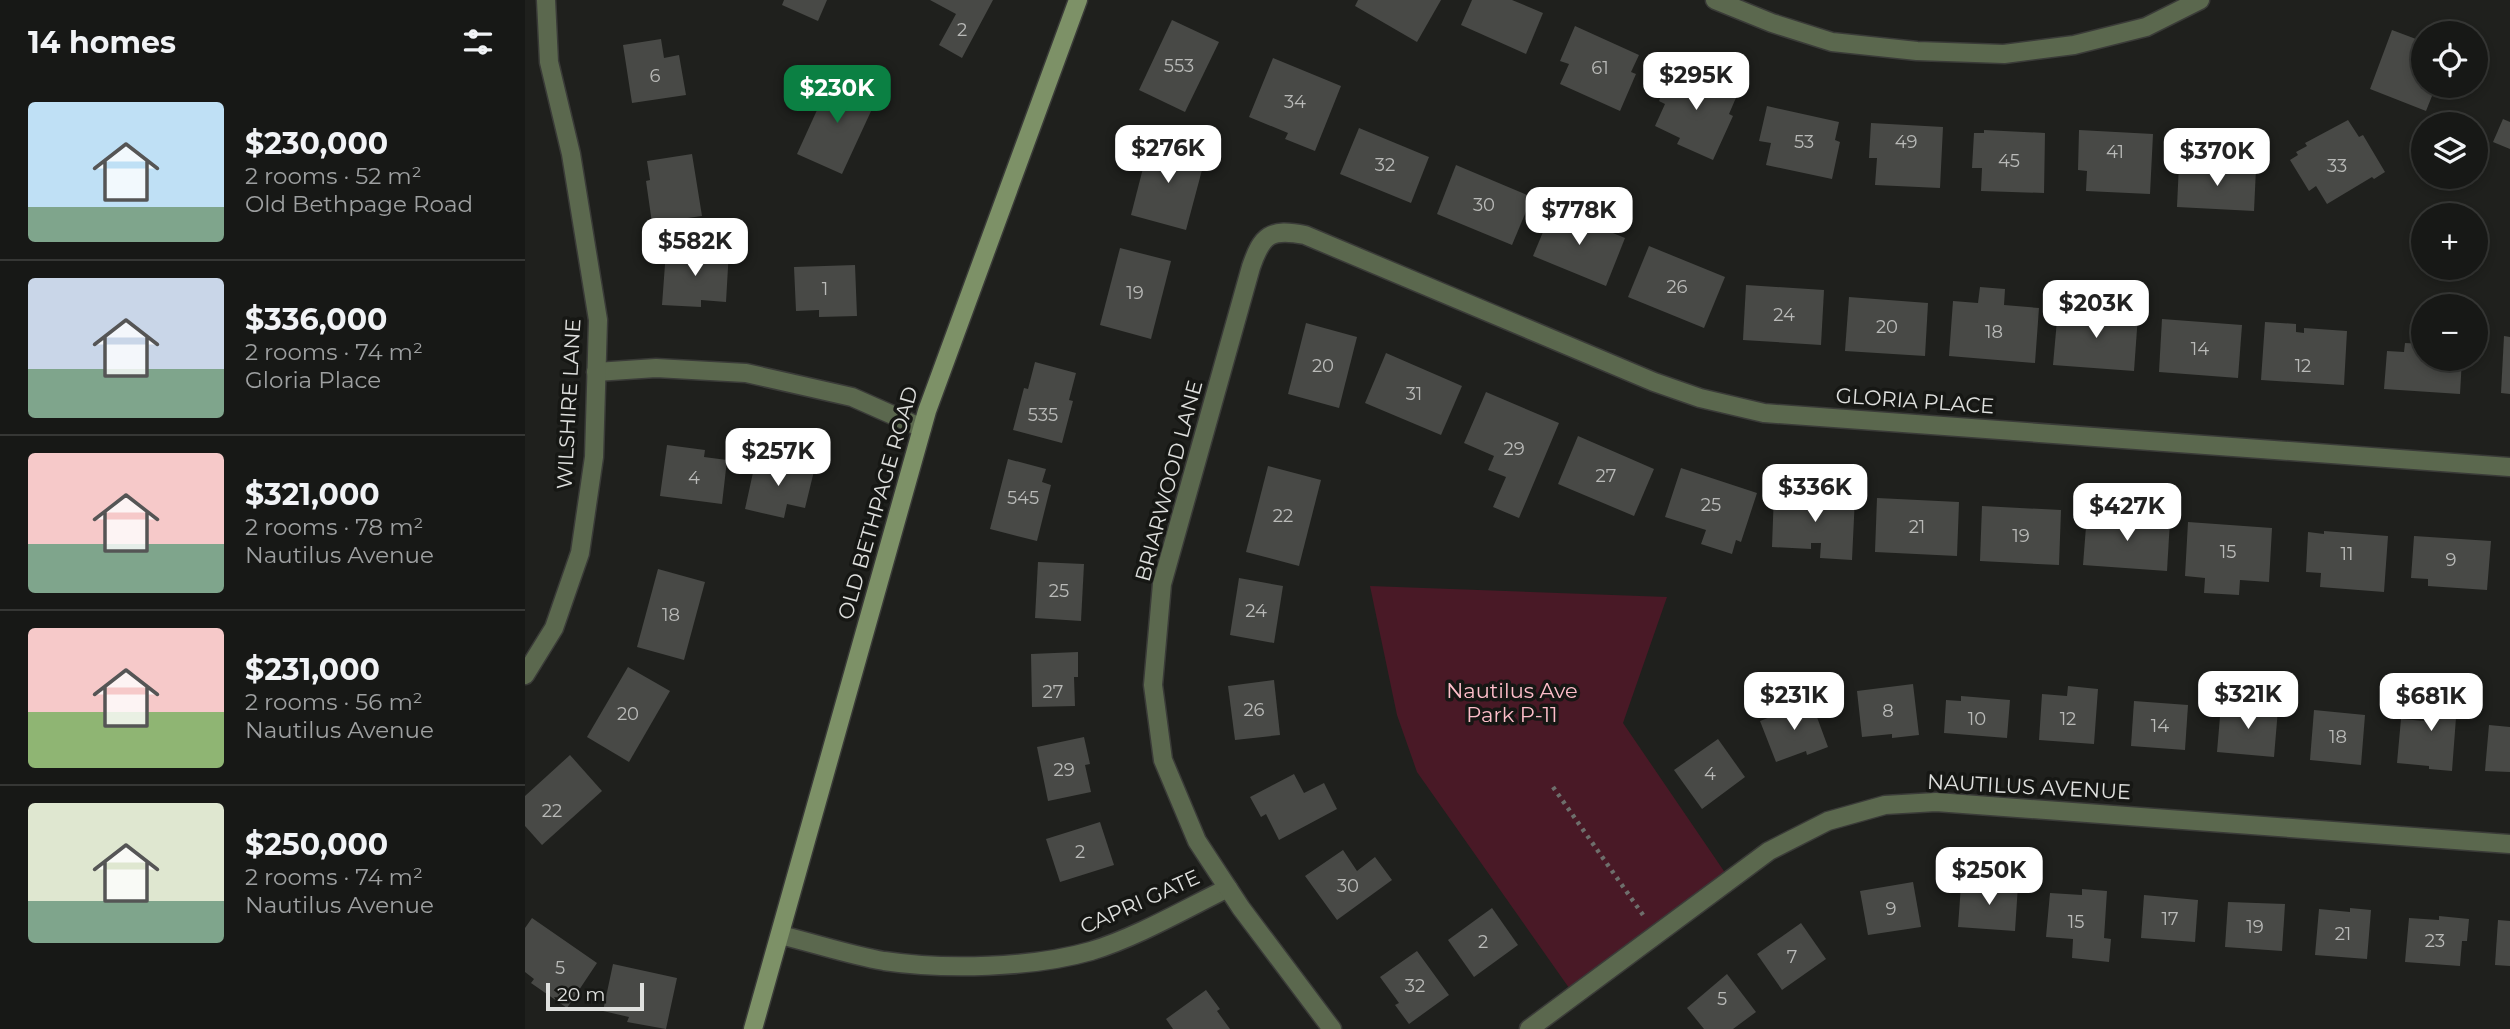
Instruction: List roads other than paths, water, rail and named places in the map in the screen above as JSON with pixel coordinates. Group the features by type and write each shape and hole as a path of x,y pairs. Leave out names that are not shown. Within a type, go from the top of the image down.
{"main road":[{"name":"OLD BETHPAGE ROAD","path":"753,1029 922,428 1078,0"}],"street":[{"name":"WILSHIRE LANE","path":"525,674 554,628 580,553 594,457 596,307 574,167 549,62 546,0"},
{"path":"1715,0 1772,23 1832,42 1917,51 2004,54 2074,45 2146,27 2200,0"},
{"name":"BRIARWOOD LANE","path":"1332,1029 1228,888 1197,841 1163,760 1153,685 1162,584 1259,245 1272,234 1287,231 1305,235 1345,252"},
{"name":"GLORIA PLACE","path":"1345,252 1654,382 1699,398 1764,413 2510,467"},
{"path":"596,372 656,368 747,373 852,397 922,428"},
{"name":"NAUTILUS AVENUE","path":"1529,1029 1769,851 1828,821 1885,805 1936,802 2510,844"},
{"name":"CAPRI GATE","path":"780,935 883,961 956,967 1022,963 1091,951 1228,888"}],"park label":[{"name":"Nautilus Ave Park P-11","path":"1512,703"}]}
